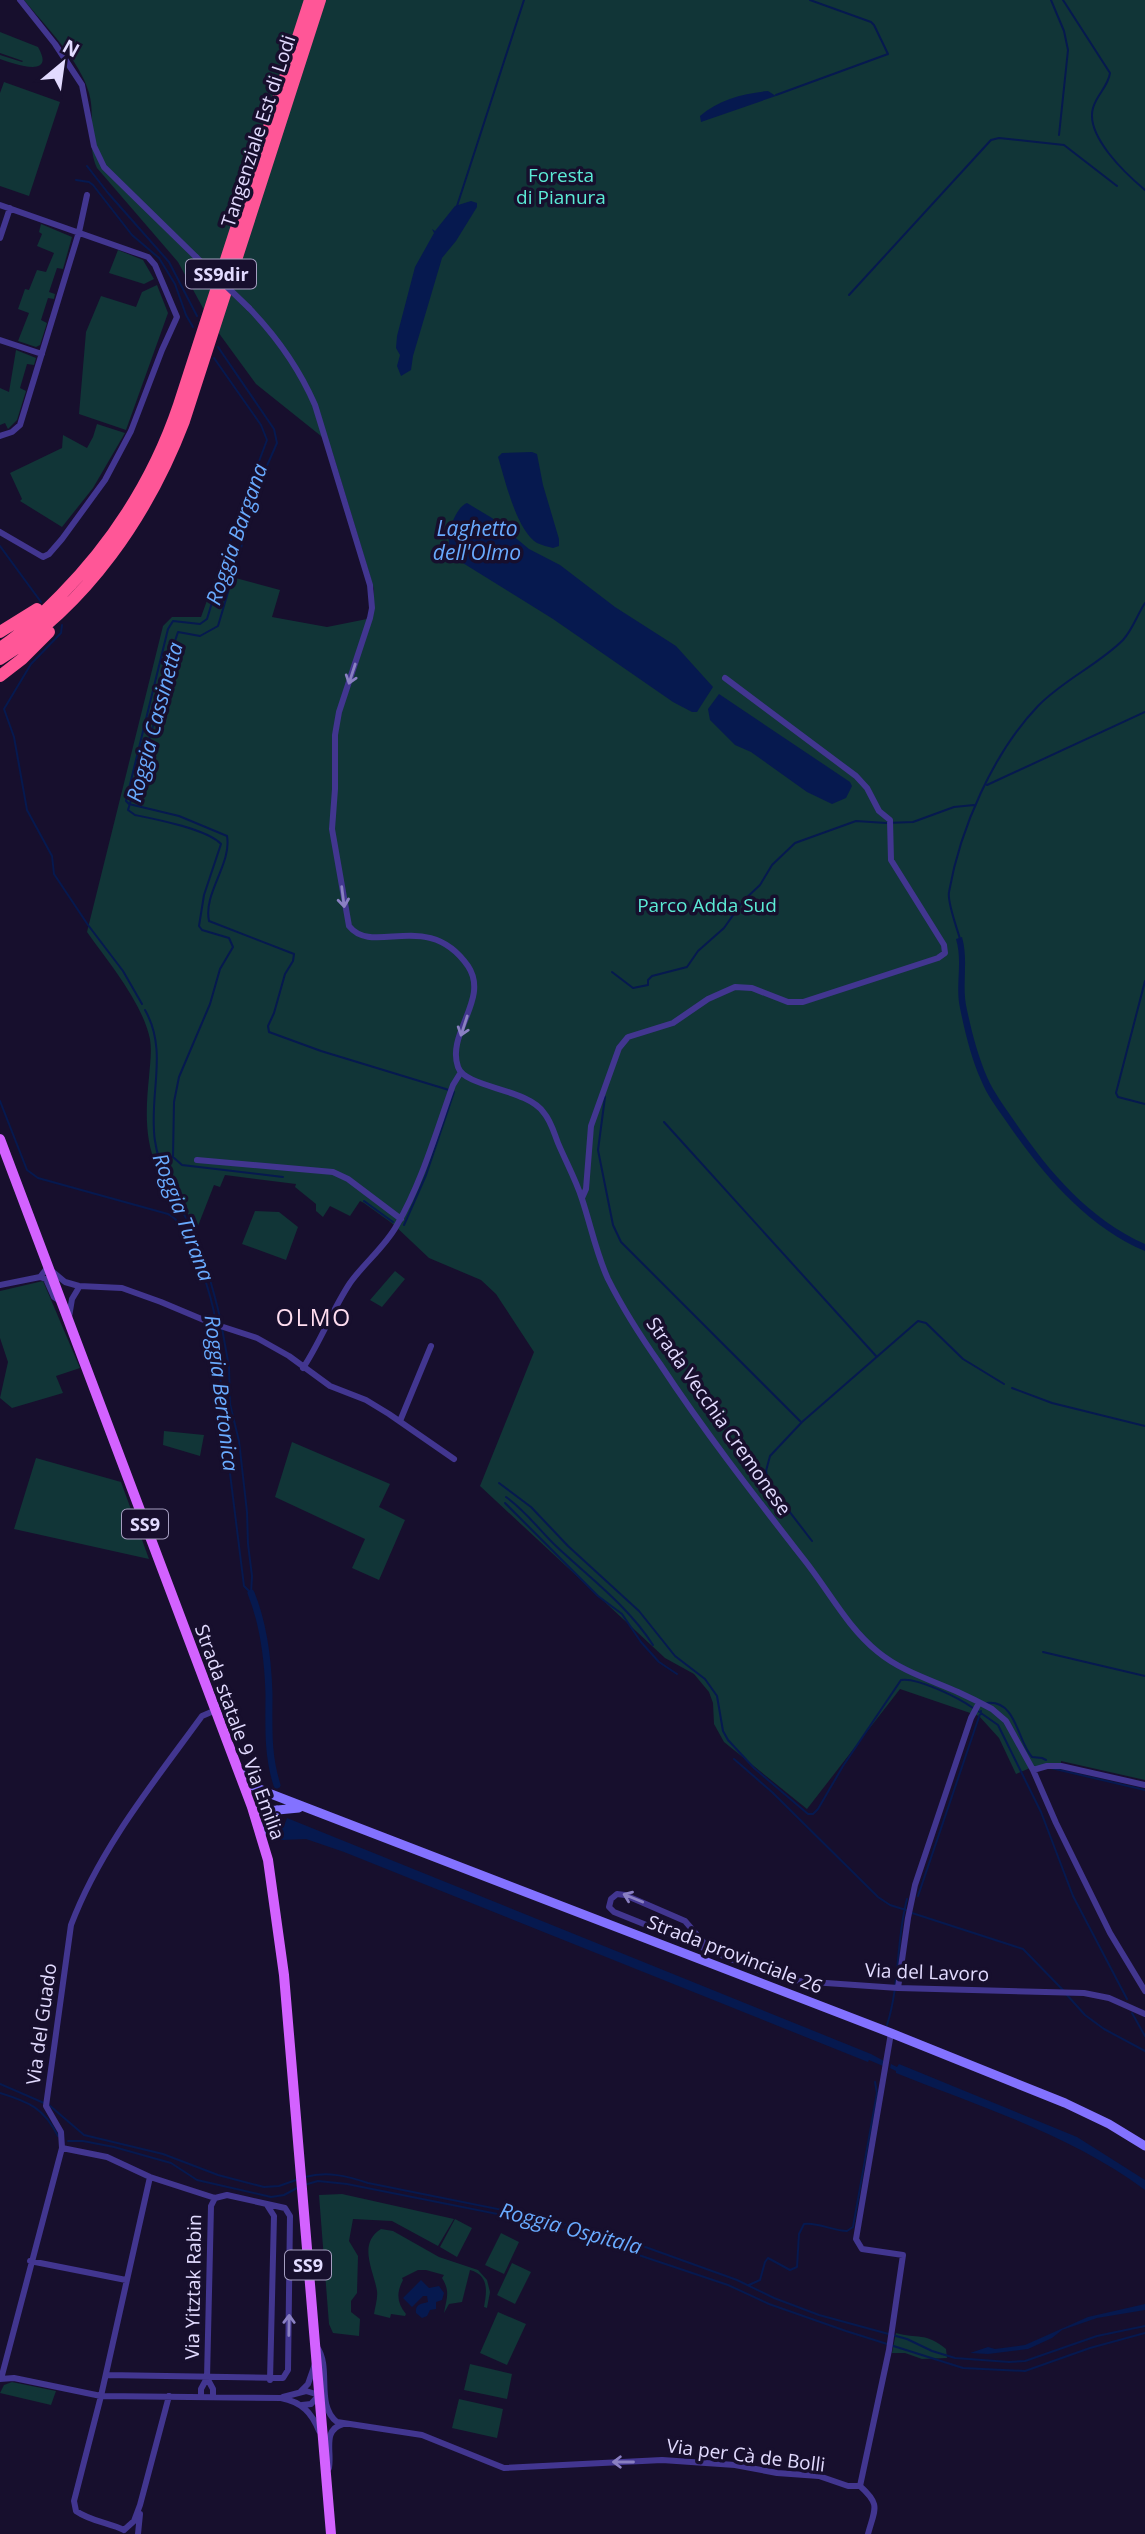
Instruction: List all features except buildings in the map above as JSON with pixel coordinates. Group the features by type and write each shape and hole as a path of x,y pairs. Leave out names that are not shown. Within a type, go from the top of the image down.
{"highway":[{"name":"Tangenziale Est di Lodi","path":"0,648 38,618 81,575 121,525 134,505 170,430 310,0"},
{"name":"Tangenziale Est di Lodi","path":"0,659 44,626 96,574 126,535 150,497 184,421 320,0"},
{"path":"0,676 22,659 92,587 96,574"},
{"path":"0,632 23,620 69,581 81,575"}],"main road":[{"name":"Strada statale 9 Via Emilia","path":"0,1139 61,1295 261,1834 279,1934 331,2534"},
{"name":"Strada provinciale 26","path":"234,1760 251,1785 271,1794 891,2033 1083,2110 1145,2146"},
{"path":"252,1807 262,1797 271,1794"},
{"name":"Strada provinciale 26","path":"252,1807 267,1811 307,1808"},
{"path":"261,1834 268,1816 279,1809"}],"street":[{"path":"19,0 82,85 94,146 104,167 269,329 304,380 315,405 370,585 372,608 368,628 339,712 335,735 332,830 346,920 352,931 363,936 416,934 429,937 449,946 466,963 473,976 474,991 457,1053 461,1072 453,1085 421,1174 401,1219 385,1244 351,1283 323,1337 303,1368"},
{"path":"0,436 12,432 20,425 79,232 87,195"},
{"path":"0,205 143,255 151,260 176,313 175,322 128,439 105,480 62,539 43,557 0,532"},
{"path":"0,238 10,208"},
{"path":"0,340 42,354"},
{"path":"582,1198 586,1189 591,1126 619,1048 628,1037 673,1023 708,999 736,987 751,988 788,1002 803,1002 945,953 944,945 891,860 890,825 867,788 856,776 725,678"},
{"name":"Strada Vecchia Cremonese","path":"461,1072 471,1080 523,1097 547,1116 582,1198 601,1264 630,1318 684,1401 757,1501 817,1576 849,1624 881,1655 900,1667 992,1709 1006,1721 1033,1770 1105,1923 1145,1991"},
{"path":"197,1160 333,1172 348,1179 401,1219"},
{"path":"0,1285 40,1277 50,1267 61,1279 79,1287"},
{"path":"40,1277 46,1279 54,1297 61,1295 69,1286 122,1288 267,1343 330,1386 366,1400 400,1421 454,1459"},
{"path":"69,1319 70,1303 79,1287"},
{"path":"400,1421 431,1346"},
{"path":"895,1988 915,1885 971,1718 979,1703"},
{"name":"Via del Guado","path":"62,2148 61,2132 47,2103 71,1925 81,1898 108,1850 189,1734 205,1714 216,1710"},
{"path":"1033,1770 1054,1765 1071,1767 1145,1785"},
{"name":"Via del Lavoro","path":"693,1929 685,1921 625,1895 617,1894 611,1899 609,1907 614,1912 783,1980 895,1988 1072,1992 1109,1998 1145,2014"},
{"path":"682,1941 689,1937 693,1929 710,1950"},
{"path":"869,2534 875,2505 873,2498 860,2486 892,2335 903,2255 862,2249 856,2239 891,2033"},
{"path":"106,2375 270,2380 283,2378 288,2370 290,2216 285,2208 227,2195 215,2198 150,2177 107,2157 62,2148 0,2379 14,2378 101,2396 281,2398 301,2405 311,2404 319,2395 310,2391 281,2398"},
{"path":"140,2505 136,2534 130,2530 121,2532 102,2521 82,2515 74,2506 150,2177"},
{"name":"Via Yitztak Rabin","path":"207,2378 211,2206 215,2198"},
{"path":"265,2203 274,2216 270,2380"},
{"path":"274,2216 280,2210 286,2211 290,2216"},
{"path":"30,2262 126,2280"},
{"path":"272,2295 289,2295"},
{"path":"314,2342 323,2357 328,2412 344,2424"},
{"path":"299,2392 308,2384 316,2361"},
{"path":"201,2396 201,2389 207,2378"},
{"path":"207,2378 213,2389 213,2396"},
{"path":"121,2532 134,2521 140,2505 169,2396"},
{"path":"301,2405 312,2416 323,2444"},
{"path":"326,2476 330,2459 329,2436 335,2426 344,2424"},
{"name":"Via per Cà de Bolli","path":"344,2424 415,2433 504,2468 529,2469 584,2462 662,2460 735,2465 777,2473 819,2476 848,2486 860,2486"}],"green space":[{"name":"Parco Adda Sud","path":"24,0 1145,0 1145,1780 1061,1761 1061,1766 1030,1768 1016,1774 999,1738 979,1716 900,1689 807,1809 724,1742 714,1724 713,1703 709,1692 694,1674 665,1658 480,1486 534,1352 496,1294 481,1280 429,1258 393,1224 364,1203 360,1201 350,1216 330,1206 323,1217 316,1211 316,1204 295,1187 296,1184 225,1175 220,1187 214,1185 196,1231 176,1190 170,1169 157,1167 150,1145 147,1111 151,1049 146,1025 124,983 87,932 163,626 172,617 201,617 217,573 280,590 272,617 327,627 372,618 374,589 332,451 321,436 256,384 210,321 178,262 97,168 92,150 91,102 84,81 61,44"},
{"path":"0,32 38,47 42,63 31,67 0,59 0,55 23,61 0,53"},
{"path":"4,82 60,102 29,196 0,186 0,93"},
{"path":"41,224 72,237 63,269 57,268 49,292 55,294 54,299 48,298 41,320 47,323 40,345 36,347 18,341 29,313 18,309 25,289 29,290 37,270 46,272 54,253 37,246 42,234 39,232"},
{"path":"118,250 143,260 154,279 144,284 109,273"},
{"path":"157,285 168,313 126,430 79,414 86,332 101,296 136,307 142,292"},
{"path":"16,350 36,358 34,365 27,364 20,388 26,391 17,420 8,429 5,423 0,425 0,388 9,392"},
{"path":"97,424 125,433 93,488 62,527 20,501 22,499 10,473 62,448 63,435 87,448"},
{"path":"255,1211 279,1212 298,1227 286,1260 242,1244"},
{"path":"395,1271 405,1279 382,1307 370,1300"},
{"path":"43,1281 80,1368 56,1376 63,1393 12,1408 0,1398 8,1362 0,1338 0,1291"},
{"path":"164,1431 204,1435 200,1456 163,1445"},
{"path":"292,1442 390,1484 379,1507 405,1520 379,1580 352,1568 365,1539 275,1497"},
{"path":"36,1458 121,1482 149,1559 14,1529"},
{"path":"342,2194 454,2219 438,2246 392,2221 353,2219 349,2241 358,2256 357,2293 351,2301 351,2312 360,2319 359,2336 333,2333 329,2324 319,2195"},
{"path":"455,2219 472,2228 457,2257 440,2247"},
{"path":"381,2229 393,2231 439,2257 478,2270 487,2280 490,2292 487,2308 484,2307 484,2280 476,2272 470,2270 462,2302 449,2304 444,2313 447,2296 442,2278 444,2275 418,2270 402,2278 398,2298 405,2316 391,2314 390,2318 374,2314 377,2291 368,2250 374,2235"},
{"path":"501,2233 519,2242 504,2274 485,2265"},
{"path":"512,2263 531,2272 515,2304 497,2295"},
{"path":"498,2312 526,2324 507,2365 480,2353"},
{"path":"896,2333 933,2340 946,2349 947,2358 922,2359 905,2353 892,2353"},
{"path":"470,2364 512,2374 507,2399 464,2390"},
{"path":"12,2382 56,2391 51,2405 0,2393 4,2385"},
{"path":"459,2399 503,2409 497,2438 452,2428"}],"water":[{"path":"768,91 776,96 701,122 700,116 723,102"},
{"path":"471,201 477,203 477,207 442,258 411,370 401,376 397,366 400,355 396,348 397,336 415,267 434,233 432,229 435,231 455,206"},
{"name":"Laghetto dell'Olmo","path":"502,453 537,454 559,539 559,546 553,548 537,543 523,527 512,503 498,457"},
{"name":"Laghetto dell'Olmo","path":"467,503 492,518 529,549 560,565 615,607 676,646 713,687 697,712 673,702 553,619 458,560 450,546 449,533 456,515"},
{"path":"719,694 850,782 852,786 846,798 832,804 807,792 751,752 735,745 710,720 708,709"},
{"path":"962,937 967,1010 978,1053 993,1089 1028,1141 1056,1176 1088,1208 1125,1234 1145,1244 1145,1251 1104,1228 1067,1196 1034,1159 983,1086 966,1036 960,1008 956,939"},
{"path":"287,1818 871,2054 884,2061 883,2066 344,1852 306,1839 281,1840 281,1837 276,1836 280,1825 284,1826"},
{"path":"891,2064 897,2067 899,2064 1077,2137 1145,2180 1145,2190 1087,2153 993,2110 896,2073 890,2068"},
{"path":"421,2280 429,2288 439,2286 444,2293 442,2300 436,2302 436,2309 430,2310 427,2316 422,2318 416,2313 416,2308 428,2302 427,2296 423,2296 412,2307 403,2298"},
{"path":"1145,2304 1145,2310 1097,2318 1062,2330 1052,2338 1028,2349 988,2354 970,2353 988,2347 995,2349 1025,2345 1088,2317"}],"waterway":[{"path":"457,206 524,0"},
{"path":"776,95 888,54 871,22 810,0"},
{"path":"1051,0 1064,31 1068,50 1059,135"},
{"path":"1063,0 1110,73 1093,108 1095,130 1109,154 1145,190"},
{"path":"849,295 991,140 999,138 1064,145 1117,186"},
{"name":"Roggia Cassinetta","path":"87,166 169,262 197,316"},
{"name":"Roggia Bargana","path":"76,180 93,185 132,235 159,258 175,284 193,327"},
{"name":"Roggia Cassinetta","path":"218,347 274,429 277,443 262,477 218,626 200,636 178,632 128,810 135,815 193,829 221,844 204,895 199,926 202,930 229,938 233,947 220,969 210,1004 179,1077 174,1102 173,1157 182,1165 283,1177"},
{"name":"Roggia Bargana","path":"214,358 261,425 267,440 238,517 207,619 200,624 173,621 168,629 126,801 179,816 227,836 225,857 210,900 209,921 294,954 268,1026 269,1032 321,1051 449,1090"},
{"name":"Roggia Turana","path":"0,546 41,602"},
{"path":"960,939 949,892 961,843 993,769 1038,706 1123,640 1145,603"},
{"name":"Roggia Turana","path":"62,625 61,633 31,664 4,709 14,737 27,810 52,856 54,874 123,971 142,1004"},
{"path":"987,785 1145,712"},
{"path":"612,972 633,988 648,985 652,976 687,967 698,951 724,928 743,901 760,885 772,865 795,843 856,821 913,822 954,807 974,805"},
{"path":"1145,981 1116,1093 1118,1097 1145,1104"},
{"name":"Roggia Turana","path":"145,1010 156,1042 154,1124 157,1153 201,1253 221,1322"},
{"name":"Roggia Bargana","path":"404,1225 426,1175 454,1092"},
{"path":"605,1097 598,1150 613,1225 621,1242 801,1422"},
{"name":"Roggia Bertonica","path":"0,1101 27,1170 38,1178 168,1214 177,1221 199,1263 216,1323"},
{"path":"664,1122 876,1356"},
{"name":"Roggia Cassinetta","path":"364,1201 393,1222"},
{"path":"812,1541 769,1485 766,1471 770,1456 802,1422 918,1321 926,1323 963,1359 1004,1384"},
{"name":"Roggia Turana","path":"222,1328 229,1367 230,1404 239,1441 247,1512 251,1593"},
{"name":"Roggia Bertonica","path":"217,1329 223,1417 244,1586 251,1593"},
{"path":"1012,1388 1052,1403 1145,1426"},
{"path":"499,1483 531,1507 568,1546 639,1611 675,1656 705,1679 717,1696 723,1731 728,1740 754,1768 808,1814 813,1814 818,1809 843,1766 901,1680 927,1685 973,1708"},
{"path":"506,1497 620,1605 653,1645"},
{"path":"505,1503 598,1596 622,1614 659,1662 677,1674"},
{"path":"251,1593 259,1617 266,1655 270,1751 277,1785"},
{"path":"1043,1652 1145,1676"},
{"path":"987,1703 1005,1708 1032,1757 1046,1760"},
{"path":"978,1711 998,1725 1041,1812 1073,1896 1127,1999"},
{"path":"918,1896 981,1711"},
{"path":"734,1759 772,1792 878,1897 890,1905 906,1910"},
{"path":"1051,1768 1145,1790"},
{"path":"887,2025 907,1899"},
{"path":"912,1913 1023,1949 1063,1990"},
{"path":"1067,1995 1085,2015 1104,2029 1145,2051"},
{"path":"1132,2013 1145,2036"},
{"path":"749,2285 760,2280 768,2258 790,2270 797,2267 799,2234 804,2224 847,2231 853,2227 877,2093 875,2082"},
{"name":"Roggia Ospitala","path":"0,2084 44,2103"},
{"path":"0,2093 35,2107 53,2126 58,2136"},
{"name":"Roggia Ospitala","path":"49,2105 84,2135 163,2154 218,2175 264,2187 279,2186 296,2180"},
{"path":"68,2141 114,2147 171,2163 197,2180 271,2197 284,2195 299,2187"},
{"name":"Roggia Ospitala","path":"305,2177 321,2174 345,2176 533,2216 637,2244 737,2280 819,2315 907,2339 955,2358 1025,2361 1097,2336 1145,2326"},
{"path":"304,2185 318,2181 347,2184 532,2221 728,2285 769,2304 846,2331 963,2368 1025,2371 1090,2348 1145,2333"}],"district":[{"name":"OLMO","path":"314,1317"}],"park label":[{"name":"Foresta di Pianura","path":"561,186"}]}
